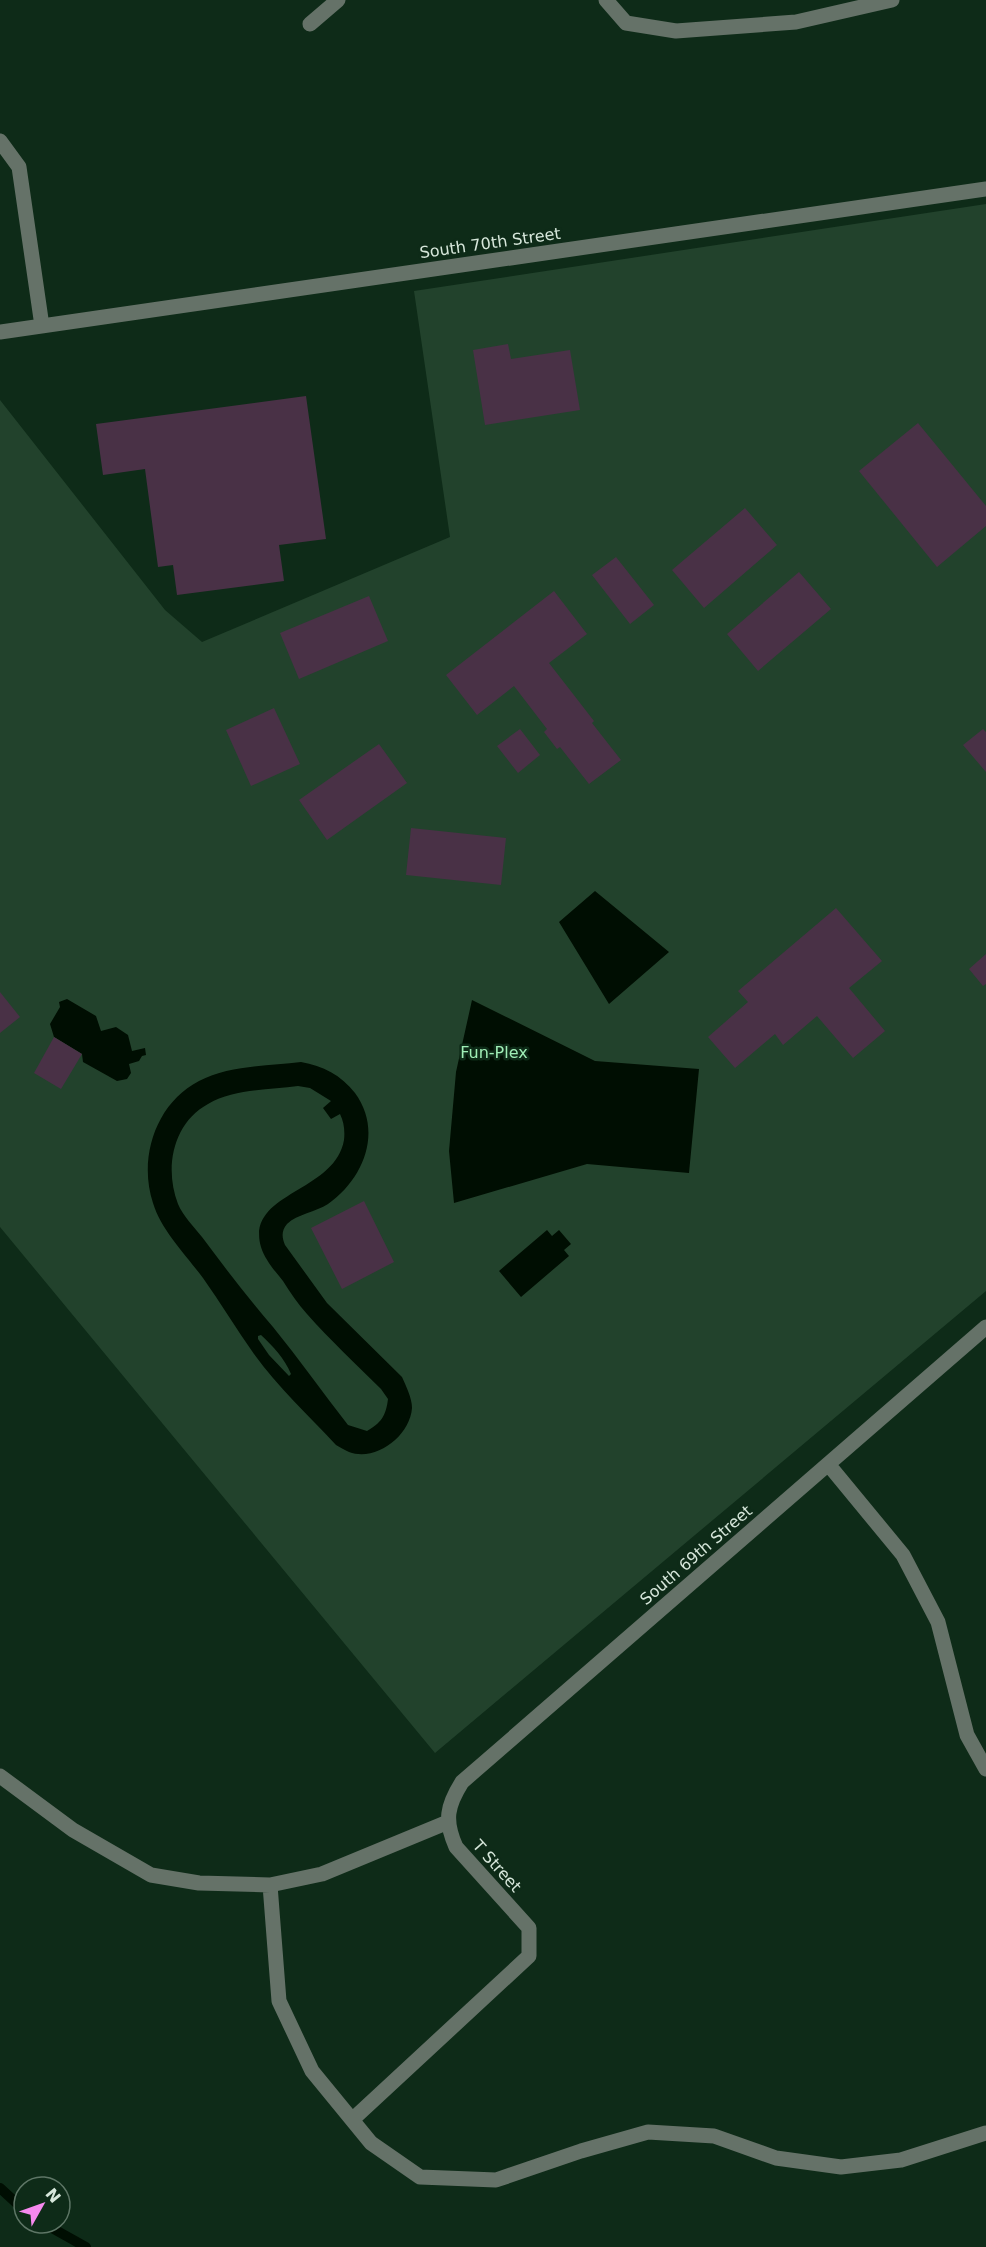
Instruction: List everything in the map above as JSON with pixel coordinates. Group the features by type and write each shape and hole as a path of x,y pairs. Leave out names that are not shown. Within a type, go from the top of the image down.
{"street":[{"path":"310,24 338,0"},
{"path":"606,0 626,23 676,31 796,22 892,0"},
{"path":"0,141 19,166 42,326"},
{"name":"South 70th Street","path":"0,332 986,189"},
{"name":"South 69th Street","path":"448,1822 452,1797 462,1782 986,1327"},
{"path":"828,1464 903,1555 938,1622 967,1735 986,1769"},
{"path":"0,1776 73,1830 151,1875 199,1883 270,1886 322,1874 448,1822"},
{"name":"T Street","path":"352,2120 529,1956 529,1928 456,1847 448,1822"},
{"path":"270,1886 279,2001 312,2071 371,2143 420,2177 496,2180 581,2151 648,2132 714,2136 776,2158 841,2167 901,2160 986,2133"}],"green space":[{"name":"Fun-Plex","path":"986,204 986,1291 435,1753 0,1227 0,400 165,610 202,642 450,537 414,291"}],"shaded area":[{"path":"595,891 669,952 609,1004 559,922"},
{"path":"67,999 96,1016 101,1031 116,1027 128,1035 132,1051 145,1048 146,1055 142,1056 139,1061 129,1064 131,1073 127,1079 117,1081 83,1062 82,1054 54,1037 50,1024 60,1007 59,1002"},
{"path":"472,1000 595,1061 699,1069 689,1173 587,1164 454,1203 449,1151 456,1072"},
{"path":"301,1062 338,1076 355,1093 368,1123 366,1153 351,1181 341,1194 328,1204 301,1215 287,1224 283,1240 327,1303 402,1377 407,1388 412,1408 405,1428 390,1444 370,1453 349,1452 336,1445 263,1366 203,1278 168,1233 157,1213 149,1186 148,1168 154,1133 172,1103 184,1091 199,1081 223,1072","holes":["298,1086 310,1088 331,1101 323,1108 331,1119 340,1114 344,1127 344,1140 337,1158 325,1171 278,1203 266,1215 260,1229 261,1247 270,1265 304,1310 388,1399 382,1418 367,1431 348,1425 186,1217 178,1204 174,1190 172,1162 175,1148 179,1134 196,1112 229,1095","261,1335 282,1358 291,1374 289,1376 269,1355 258,1339"]},
{"path":"547,1230 552,1236 559,1230 571,1244 564,1250 569,1256 521,1297 499,1271"}],"building":[{"path":"508,344 511,359 570,350 580,410 485,425 473,350"},
{"path":"306,396 326,539 279,545 284,581 177,595 173,565 158,567 145,469 103,475 96,424"},
{"path":"918,423 986,506 986,526 937,567 859,471"},
{"path":"745,508 777,545 704,608 672,570"},
{"path":"616,557 654,605 630,624 592,575"},
{"path":"799,572 831,609 758,671 727,634"},
{"path":"554,591 587,634 549,663 621,760 589,784 560,747 557,749 544,732 547,729 514,686 477,715 446,675"},
{"path":"369,596 388,641 299,679 280,633"},
{"path":"274,708 300,764 251,786 226,730"},
{"path":"520,729 540,755 518,773 497,746"},
{"path":"983,729 986,732 986,772 963,745"},
{"path":"379,744 407,783 327,840 299,800"},
{"path":"411,828 506,838 501,885 406,875"},
{"path":"836,908 882,961 849,988 885,1031 853,1058 817,1016 783,1045 775,1034 735,1068 708,1037 748,1002 738,991"},
{"path":"986,954 986,984 983,986 969,969"},
{"path":"0,992 20,1017 0,1033"},
{"path":"54,1037 82,1054 61,1089 34,1073"},
{"path":"364,1201 394,1262 342,1289 311,1228"}],"waterway":[{"path":"0,2188 12,2199"},
{"path":"64,2235 86,2247"}]}
